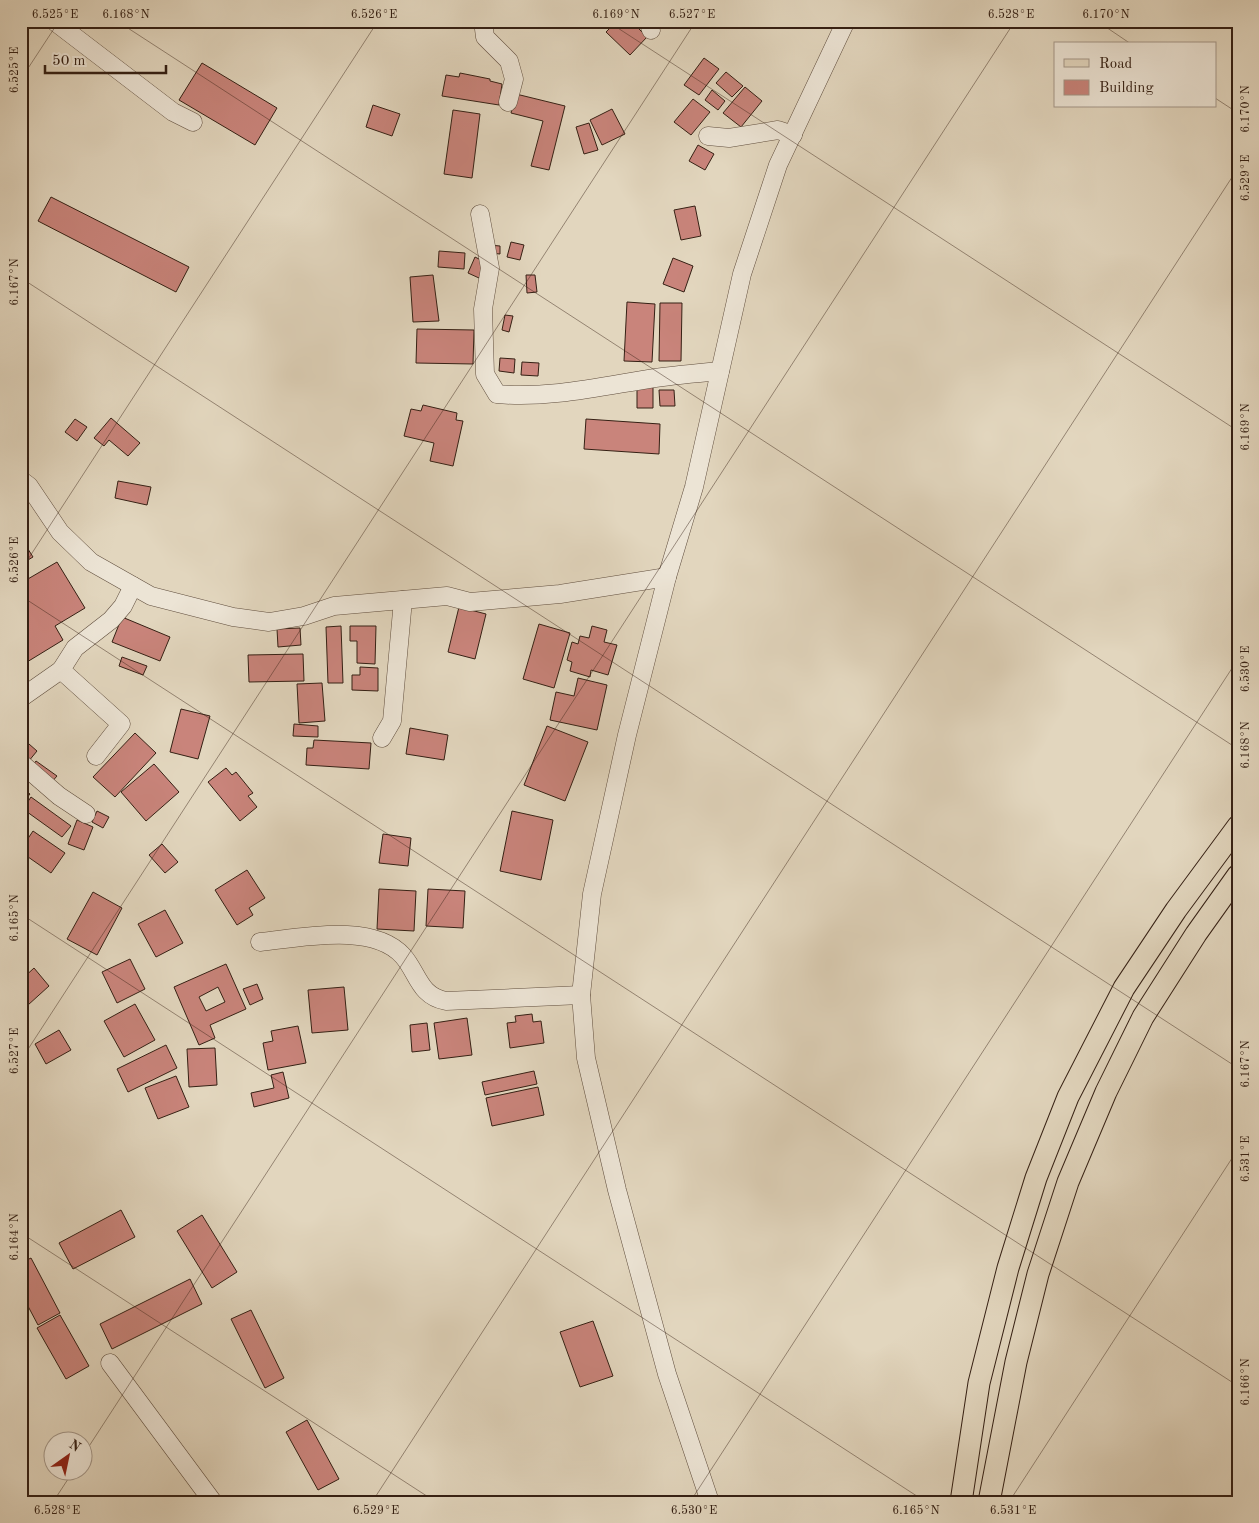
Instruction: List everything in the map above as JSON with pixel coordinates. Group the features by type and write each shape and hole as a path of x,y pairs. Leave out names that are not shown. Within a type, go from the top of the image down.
{"main road":[{"path":"961,1502 979,1383 1008,1268 1036,1178 1068,1096 1124,988 1176,910 1238,826"},
{"path":"989,1502 1016,1362 1038,1274 1068,1182 1106,1092 1144,1017 1196,934 1237,877"}],"street":[{"path":"54,21 173,112 193,122"},
{"path":"483,21 485,37 509,61 514,79 508,102"},
{"path":"710,1502 667,1374 617,1190 586,1058 581,995 592,894 627,735 667,577 694,487 742,274 778,165 846,21"},
{"path":"708,136 729,138 778,130 793,135"},
{"path":"480,214 490,268 484,308 485,374 497,394 522,396 720,371"},
{"path":"21,480 29,486 60,532 91,562 151,596 233,617 270,622 304,616 334,606 447,596 470,602 560,594 667,577"},
{"path":"21,698 62,670 75,648 111,620 123,606 133,586"},
{"path":"382,738 392,721 403,600"},
{"path":"62,670 121,724 96,756"},
{"path":"21,763 59,796 86,814"},
{"path":"260,942 344,934 379,940 395,948 403,956 427,993 439,1000 581,995"},
{"path":"110,1363 213,1502"}],"building":[{"path":"617,21 631,21 647,37 630,55 606,32"},
{"path":"704,58 719,69 699,95 684,85"},
{"path":"202,63 277,108 255,145 179,100"},
{"path":"726,72 743,86 732,97 716,83"},
{"path":"460,73 490,79 490,81 502,84 499,105 442,96 446,75 459,77"},
{"path":"745,87 762,101 741,127 723,113"},
{"path":"712,90 725,101 718,110 705,100"},
{"path":"516,94 565,106 549,170 531,166 543,121 511,113"},
{"path":"693,99 710,112 691,135 674,122"},
{"path":"373,105 400,114 392,136 366,127"},
{"path":"612,109 625,134 602,145 590,120"},
{"path":"453,110 480,114 472,178 444,174"},
{"path":"589,123 598,150 584,154 576,127"},
{"path":"698,145 714,154 705,170 689,161"},
{"path":"51,197 189,267 176,292 38,221"},
{"path":"695,206 701,236 681,240 674,210"},
{"path":"511,242 524,245 520,260 507,257"},
{"path":"489,245 500,246 500,254 489,253"},
{"path":"439,251 465,253 464,269 438,267"},
{"path":"475,257 485,262 479,278 468,273"},
{"path":"673,258 693,266 684,292 663,284"},
{"path":"433,275 439,321 413,322 410,277"},
{"path":"526,275 535,275 537,292 527,293"},
{"path":"627,302 655,304 652,362 624,361"},
{"path":"660,303 682,303 681,361 659,361"},
{"path":"505,315 513,316 509,332 502,330"},
{"path":"417,329 474,330 473,364 416,363"},
{"path":"500,358 515,359 514,373 499,371"},
{"path":"522,362 539,363 538,376 521,375"},
{"path":"637,386 653,387 653,408 637,408"},
{"path":"659,390 674,390 675,406 660,406"},
{"path":"423,405 457,413 456,420 463,421 453,466 430,461 434,443 404,436 411,409 421,411"},
{"path":"111,418 140,443 128,456 109,440 104,446 94,438"},
{"path":"75,419 87,427 77,441 65,432"},
{"path":"586,419 660,424 659,454 584,449"},
{"path":"118,481 151,487 147,505 115,498"},
{"path":"21,538 33,557 21,564"},
{"path":"57,562 85,608 55,626 63,640 27,662 21,653 21,583"},
{"path":"459,607 486,614 475,659 448,652"},
{"path":"122,617 170,637 160,661 112,642"},
{"path":"539,624 570,633 554,688 523,679"},
{"path":"341,626 343,683 328,683 326,627"},
{"path":"350,626 376,626 375,664 357,663 357,641 350,641"},
{"path":"592,626 607,630 604,642 617,645 608,675 591,670 590,677 570,671 572,662 567,660 572,642 578,644 580,636 589,638"},
{"path":"300,628 301,645 278,647 277,629"},
{"path":"303,654 304,681 249,682 248,655"},
{"path":"122,657 147,666 143,675 119,666"},
{"path":"360,667 378,668 378,691 352,690 352,675 360,675"},
{"path":"578,678 607,685 597,730 550,720 556,692 574,696"},
{"path":"322,683 325,721 299,723 297,684"},
{"path":"181,709 210,716 198,759 170,752"},
{"path":"294,724 318,726 318,737 293,736"},
{"path":"547,726 588,742 565,801 524,785"},
{"path":"410,728 448,735 444,760 406,754"},
{"path":"135,733 156,753 115,797 93,777"},
{"path":"21,737 37,751 28,762 21,755"},
{"path":"314,740 371,743 369,769 306,765 307,748 313,748"},
{"path":"36,761 57,776 50,784 30,769"},
{"path":"154,764 179,792 146,821 121,792"},
{"path":"226,768 232,775 236,772 253,793 248,796 257,807 240,821 208,782"},
{"path":"21,787 30,794 21,805"},
{"path":"31,797 71,826 62,837 23,809"},
{"path":"97,811 109,817 103,828 92,822"},
{"path":"512,811 553,820 541,880 500,871"},
{"path":"77,820 93,827 84,850 68,844"},
{"path":"33,831 65,853 51,873 21,852"},
{"path":"383,834 411,838 408,866 379,863"},
{"path":"162,844 178,862 165,873 149,855"},
{"path":"247,870 265,898 249,908 253,915 237,925 215,890"},
{"path":"379,889 416,891 414,931 377,929"},
{"path":"428,889 465,891 463,928 426,926"},
{"path":"93,892 122,908 97,955 67,939"},
{"path":"165,910 183,943 156,957 138,924"},
{"path":"130,959 145,989 117,1003 102,972"},
{"path":"226,964 246,1009 210,1025 215,1038 199,1045 174,987","holes":["218,987 225,1002 206,1011 199,997"]},
{"path":"34,968 49,986 28,1005 21,997 21,980"},
{"path":"257,984 263,999 250,1005 243,989"},
{"path":"344,987 348,1030 312,1033 308,990"},
{"path":"135,1004 155,1040 124,1057 104,1021"},
{"path":"532,1014 533,1022 541,1021 544,1043 510,1048 507,1023 516,1022 515,1016"},
{"path":"467,1018 472,1055 439,1059 434,1023"},
{"path":"427,1023 430,1050 412,1052 410,1025"},
{"path":"298,1026 306,1063 268,1070 263,1043 273,1041 271,1031"},
{"path":"59,1030 71,1050 46,1064 35,1044"},
{"path":"166,1045 177,1068 128,1092 117,1069"},
{"path":"215,1048 217,1085 189,1087 187,1049"},
{"path":"534,1071 537,1084 485,1095 482,1082"},
{"path":"283,1072 289,1098 254,1107 251,1093 274,1088 271,1075"},
{"path":"176,1076 189,1107 158,1119 145,1088"},
{"path":"538,1087 544,1115 492,1126 486,1098"},
{"path":"121,1210 135,1237 73,1269 59,1243"},
{"path":"202,1215 237,1272 212,1288 177,1231"},
{"path":"31,1258 60,1313 38,1325 21,1293 21,1263"},
{"path":"190,1279 202,1304 112,1349 100,1324"},
{"path":"251,1310 284,1378 265,1388 231,1319"},
{"path":"60,1315 89,1366 66,1379 37,1328"},
{"path":"593,1321 613,1376 580,1387 560,1332"},
{"path":"307,1420 339,1479 318,1490 286,1432"},
{"path":"350,1497 353,1502 341,1502"}]}
